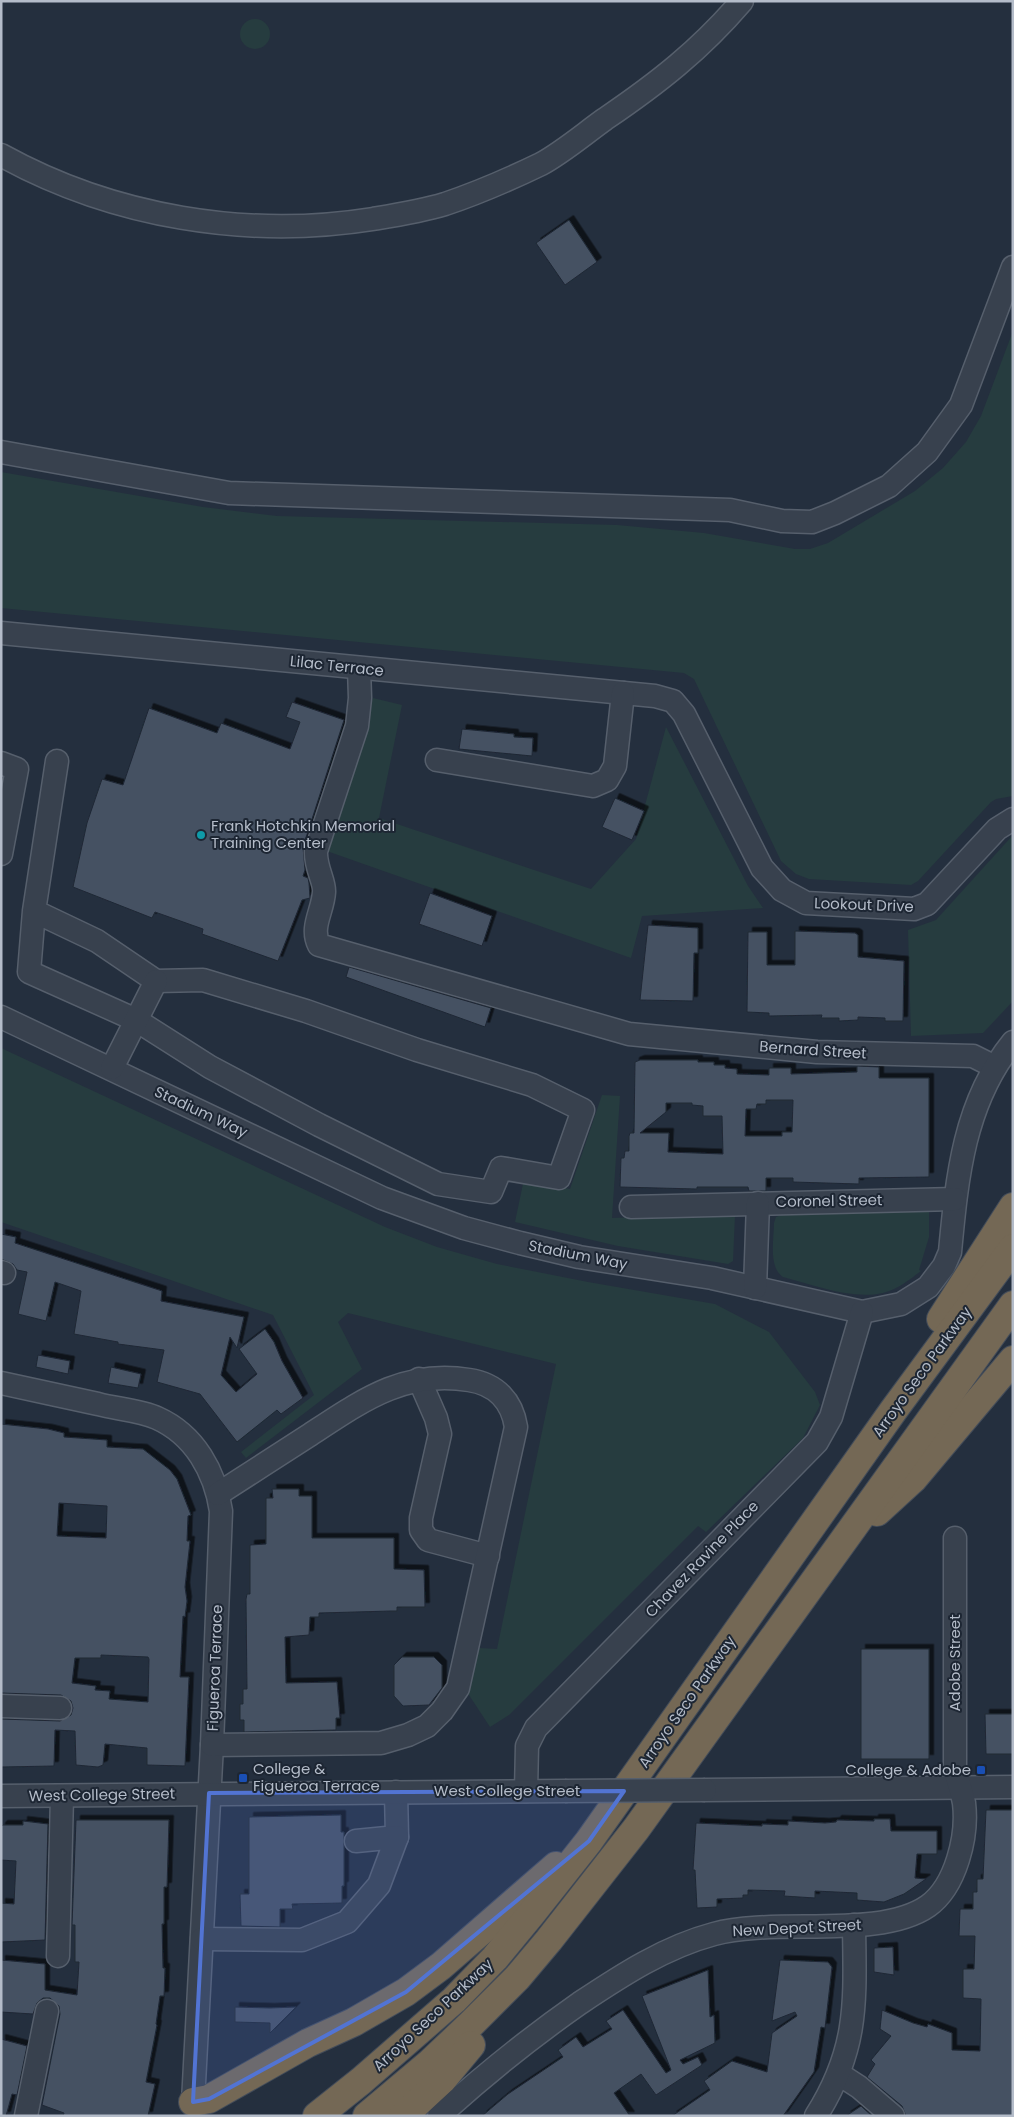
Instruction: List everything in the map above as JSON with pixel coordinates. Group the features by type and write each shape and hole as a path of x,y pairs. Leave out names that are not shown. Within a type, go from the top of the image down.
{"highway":[{"path":"893,1411 948,1307 1013,1207"},
{"name":"Arroyo Seco Parkway","path":"317,2116 368,2076 454,2000 514,1935 589,1841 893,1411 1013,1248"},
{"name":"Arroyo Seco Parkway","path":"367,2116 430,2063 517,1978 636,1828 833,1552 1013,1305"},
{"path":"833,1552 913,1479 1013,1360"},
{"path":"193,2102 209,2099 308,2043 354,2022 406,1992 441,1966 539,1878 589,1841"},
{"path":"403,2116 442,2080 482,2031 517,1978"}],"street":[{"path":"1,155 62,183 108,199 147,211 197,220 293,226 347,223 396,216 444,204 492,186 543,163 680,65 719,28 742,1"},
{"path":"1,452 229,493 730,510 782,521 812,522 835,513 889,486 927,452 961,405 1013,267"},
{"name":"Lilac Terrace","path":"1,633 655,696 673,702"},
{"name":"Bernard Street","path":"359,668 360,698 357,726 316,851 315,861 324,888 314,935 319,945 629,1034 817,1052 973,1056 995,1067"},
{"path":"437,760 593,786 607,780 615,766 623,693"},
{"name":"Lookout Drive","path":"673,702 684,714 762,868 782,890 806,903 914,909 927,904 997,829 1013,819"},
{"path":"34,911 97,941 156,981 203,980 223,986 532,1086 583,1110 559,1178 501,1168 491,1192 438,1184 319,1125 217,1071 136,1020 29,972 34,911 57,761"},
{"path":"1,763 17,769 1,854"},
{"path":"118,1072 136,1020 156,981"},
{"name":"Stadium Way","path":"1,1017 382,1198 464,1228 580,1257 712,1278 862,1312 901,1304 928,1286 944,1266 950,1252 960,1163 974,1111 995,1067 1013,1042"},
{"name":"Coronel Street","path":"755,1288 758,1203 955,1199"},
{"path":"631,1206 758,1203"},
{"name":"Chavez Ravine Place","path":"526,1791 527,1746 536,1728 817,1442 831,1417 862,1312"},
{"path":"212,1745 381,1743 408,1735 427,1726 442,1711 458,1688 516,1427 514,1412 502,1395 484,1382 448,1376 419,1379 386,1389 359,1403 218,1494"},
{"path":"419,1379 436,1418 440,1434 420,1518 421,1530 428,1540 488,1556"},
{"name":"Figueroa Terrace","path":"1,1383 156,1418 180,1432 195,1449 208,1468 218,1494 221,1511 212,1745 193,2102"},
{"name":"Adobe Street","path":"955,1538 955,1770 960,1787"},
{"path":"1,1706 60,1708"},
{"name":"New Depot Street","path":"439,2116 527,2040 606,1986 679,1946 714,1934 751,1927 854,1925 896,1921 929,1906 954,1876 962,1840 964,1804 960,1787"},
{"name":"West College Street","path":"1,1796 1013,1787"},
{"path":"202,1939 302,1940 347,1922 379,1885 397,1837 396,1792"},
{"path":"58,1956 62,1796"},
{"path":"356,1841 397,1837"},
{"path":"816,2116 830,2093 845,2059 853,2022 854,1925"},
{"path":"26,2116 47,2011"},
{"path":"839,2074 859,2087 893,2116"}],"highlighted area":[{"path":"624,1791 589,1841 406,1992 209,2099 193,2102 209,1793"}],"green space":[{"path":"255,19 266,23 270,34 266,45 255,49 244,45 240,34 244,23"},
{"path":"1013,331 1013,796 996,799 991,802 918,881 911,885 809,879 796,874 781,861 694,679 684,673 1,608 1,472 203,507 277,516 617,525 704,533 795,549 810,549 828,543 915,491 943,468 966,442 981,416"},
{"path":"373,698 402,705 379,818 591,889 636,839 666,727 748,886 763,908 642,916 631,958 321,849"},
{"path":"1013,835 1013,1001 983,1033 911,1036 908,930 936,920"},
{"path":"1,1048 385,1227 437,1247 497,1264 715,1304 769,1332 815,1392 820,1405 803,1438 706,1532 698,1526 509,1715 490,1727 467,1692 479,1648 497,1649 556,1364 348,1313 338,1322 362,1369 246,1458 241,1452 314,1395 273,1315 1,1222"},
{"path":"602,1095 620,1096 612,1218 735,1214 733,1261 728,1264 618,1246 515,1222 524,1179 570,1189"},
{"path":"929,1207 929,1237 919,1270 921,1271 894,1289 871,1295 833,1291 783,1277 775,1267 773,1244 776,1217 784,1214"}],"building":[{"path":"569,220 597,262 565,285 536,243"},
{"name":"Frank Hotchkin Memorial Training Center","path":"292,702 344,720 303,847 305,870 303,876 308,878 310,898 302,900 278,961 202,934 203,929 155,912 152,918 73,887 87,823 102,779 123,785 149,708 217,733 221,723 290,749 300,722 286,717"},
{"path":"462,729 514,734 514,737 533,738 532,756 459,749"},
{"path":"615,798 644,811 632,840 602,827"},
{"path":"430,893 492,916 482,946 419,924"},
{"path":"648,925 698,928 698,953 694,953 693,1001 640,1000"},
{"path":"795,931 855,933 858,935 858,957 904,961 903,1021 885,1021 885,1018 858,1017 858,1020 839,1021 839,1018 821,1018 822,1015 769,1016 769,1013 747,1012 748,932 767,932 767,965 795,965"},
{"path":"349,967 491,1008 485,1027 346,977"},
{"path":"640,1060 698,1060 698,1062 714,1062 714,1065 725,1065 725,1068 737,1069 737,1074 769,1075 769,1068 791,1068 791,1074 857,1072 857,1066 879,1067 879,1078 929,1078 929,1177 859,1178 859,1184 793,1182 793,1178 766,1178 766,1191 749,1191 748,1187 697,1187 697,1189 620,1187 621,1158 624,1158 625,1151 629,1151 629,1136 630,1133 634,1133 635,1062","holes":["766,1100 793,1100 792,1132 782,1132 782,1136 745,1136 746,1109 756,1109 757,1104 766,1104","666,1103 692,1103 692,1105 703,1106 703,1116 722,1116 723,1154 668,1152 669,1133 640,1133 666,1112"]},
{"path":"1,1234 16,1237 15,1243 162,1291 161,1301 244,1317 237,1348 230,1337 221,1375 236,1392 257,1374 239,1349 265,1329 274,1342 282,1361 303,1398 281,1414 277,1410 237,1442 200,1394 157,1382 164,1350 118,1344 118,1342 74,1334 81,1291 55,1282 46,1321 18,1314 27,1272 17,1270 13,1264 1,1259"},
{"path":"38,1355 70,1361 68,1374 36,1367"},
{"path":"111,1367 141,1374 138,1388 108,1383"},
{"path":"1,1424 48,1429 64,1433 64,1437 107,1440 107,1447 143,1449 170,1470 177,1479 191,1515 188,1516 187,1541 190,1541 185,1587 187,1601 185,1617 183,1616 180,1677 189,1677 185,1766 147,1765 147,1748 105,1744 103,1765 98,1767 76,1765 75,1731 55,1730 54,1766 1,1767 1,1719 60,1721 71,1715 73,1708 71,1701 61,1695 1,1693","holes":["59,1503 107,1506 106,1538 57,1536","101,1655 148,1657 148,1702 109,1699 110,1691 95,1690 96,1686 72,1683 75,1658 101,1658"]},
{"path":"272,1489 299,1489 299,1496 312,1496 312,1538 394,1538 394,1569 424,1570 425,1607 397,1607 397,1611 319,1613 319,1617 310,1617 309,1635 285,1637 286,1683 337,1682 340,1718 336,1718 336,1730 244,1732 244,1720 240,1720 240,1704 243,1704 243,1689 247,1689 246,1599 247,1594 250,1594 250,1545 266,1544 266,1498 273,1498"},
{"path":"861,1649 929,1649 929,1759 861,1759"},
{"path":"402,1657 434,1657 442,1665 442,1688 429,1705 403,1706 394,1696 394,1665"},
{"path":"985,1714 1013,1714 1013,1754 986,1754"},
{"path":"986,1810 1013,1810 1013,2116 906,2116 902,2106 867,2077 875,2064 871,2060 891,2036 880,2029 882,2010 913,2023 927,2027 928,2024 952,2033 952,2050 980,2051 981,1999 963,1998 963,1969 974,1969 975,1936 959,1936 960,1909 973,1909 973,1892 977,1892 977,1879 983,1879"},
{"path":"341,1815 341,1832 344,1832 344,1886 342,1886 342,1903 292,1904 293,1909 280,1909 280,1927 241,1926 240,1894 249,1894 249,1817"},
{"path":"874,1819 890,1819 891,1831 937,1831 937,1854 917,1854 915,1878 926,1879 904,1894 884,1902 857,1900 857,1893 815,1891 815,1898 784,1896 785,1891 748,1890 748,1895 743,1895 743,1898 717,1899 717,1907 697,1908 695,1870 693,1870 696,1823 762,1826 762,1824 788,1825 788,1821 825,1823 836,1822 837,1820 874,1821"},
{"path":"76,1820 169,1820 167,1887 164,1887 164,1924 162,1924 163,1968 165,1968 164,1996 160,1996 157,2025 146,2082 155,2084 148,2116 63,2116 64,2113 42,2105 60,2014 59,2006 50,1998 43,1998 37,2003 33,2014 1,2012 1,1960 45,1964 45,1990 77,1995 79,1962 75,1962 75,1925 72,1925"},
{"path":"23,1821 48,1824 45,1940 1,1942 1,1903 14,1904 16,1861 1,1860 1,1827 3,1825 23,1825"},
{"path":"893,1947 894,1975 874,1972 874,1948"},
{"path":"780,1960 828,1962 832,1967 825,2028 821,2027 814,2072 783,2116 672,2116 710,2090 704,2081 732,2061 767,2072 772,2033 797,2016 795,2012 772,2021"},
{"path":"708,1970 710,2017 714,2015 715,2043 680,2060 683,2064 698,2057 702,2065 656,2095 641,2074 614,2093 630,2116 482,2116 508,2094 563,2057 558,2050 576,2037 583,2047 612,2029 606,2021 623,2010 666,2073 671,2070 642,1996"},
{"path":"235,2007 296,2007 270,2033 270,2023 235,2022"},
{"path":"1,2039 27,2046 17,2095 12,2094 6,2116 1,2116"},
{"path":"861,2106 872,2116 846,2116"}],"place":[{"name":"Frank Hotchkin Memorial Training Center","path":"201,835"},
{"name":"College & Adobe","path":"981,1770"},
{"name":"College & Figueroa Terrace","path":"243,1778"}]}
